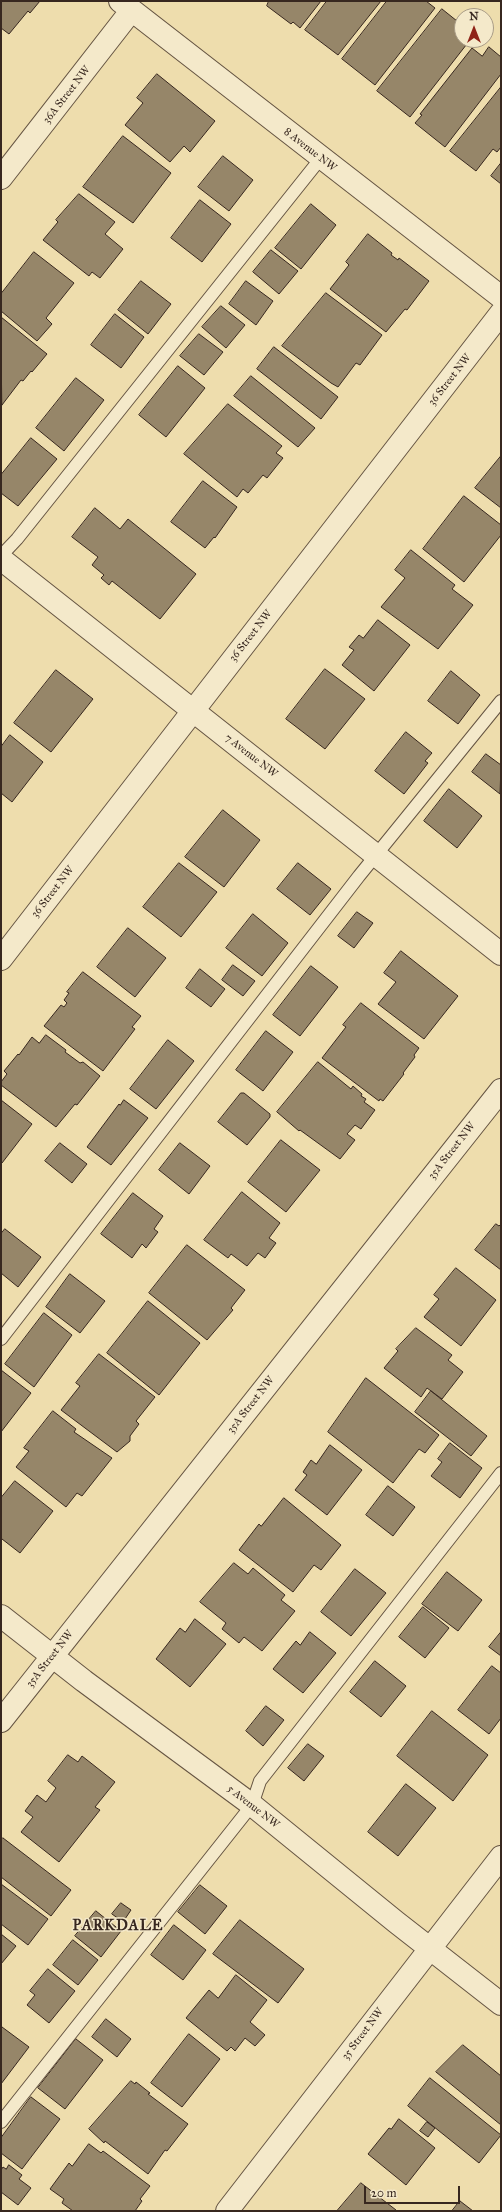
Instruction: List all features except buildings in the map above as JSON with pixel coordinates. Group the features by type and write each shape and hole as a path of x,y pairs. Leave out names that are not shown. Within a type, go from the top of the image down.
{"street":[{"name":"8 Avenue NW","path":"126,6 501,297"},
{"name":"36A Street NW","path":"1,178 126,6"},
{"name":"36 Street NW","path":"1,959 501,313"},
{"name":"7 Avenue NW","path":"1,557 501,954"},
{"name":"35A Street NW","path":"1,1721 501,1090"},
{"name":"5 Avenue NW","path":"1,1616 252,1806 501,2004"},
{"name":"35 Street NW","path":"228,2211 501,1857"}],"lane":[{"path":"1,557 17,539 320,158"},
{"path":"1,1339 376,855 501,701"},
{"path":"1,2122 252,1806 260,1781 501,1473"}],"district":[{"name":"PARKDALE","path":"118,1926"}]}
